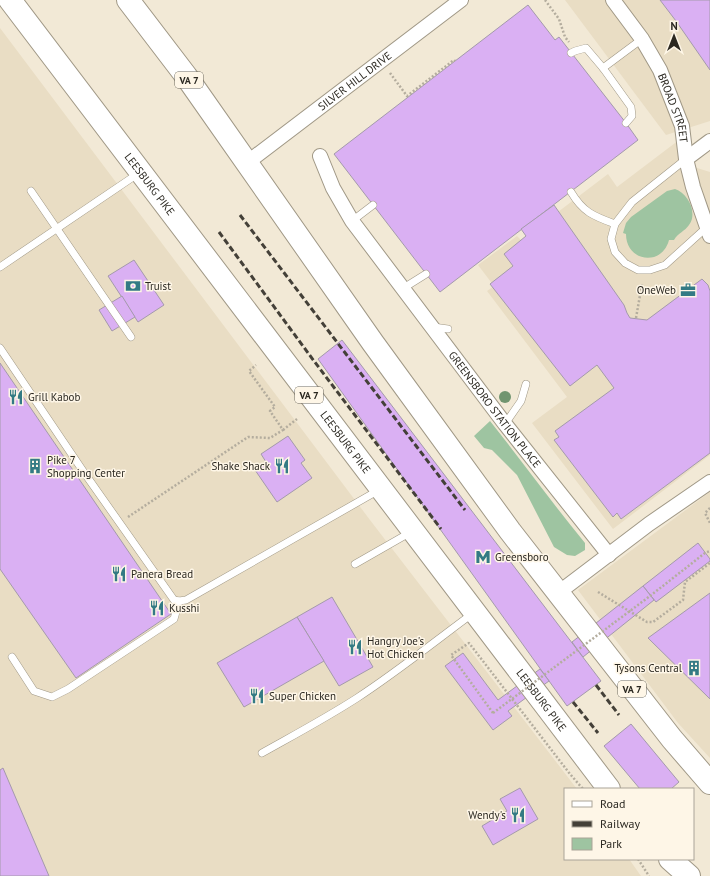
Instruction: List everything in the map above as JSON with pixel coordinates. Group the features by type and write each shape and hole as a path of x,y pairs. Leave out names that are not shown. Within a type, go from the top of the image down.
{"highway":[{"name":"LEESBURG PIKE","path":"10,0 608,788"},
{"name":"VA 7","path":"128,0 177,64 248,162 373,343 510,531 672,739 710,783"},
{"path":"671,860 689,876"}],"street":[{"name":"SILVER HILL DRIVE","path":"248,162 461,0"},
{"name":"BROAD STREET","path":"613,0 642,39 660,70 682,126 686,159"},
{"path":"708,231 693,187 686,159 710,141"},
{"name":"GREENSBORO STATION PLACE","path":"320,156 333,188 352,221 505,424 609,555"},
{"path":"558,593 649,524 710,482"}],"lane":[{"path":"603,68 642,39"},
{"path":"573,52 586,48 603,68 631,107 632,116 626,123"},
{"path":"686,159 632,202 615,224 611,239 615,252 626,263 638,270 650,270 665,265 708,231"},
{"path":"0,267 140,172"},
{"path":"31,191 131,338"},
{"path":"571,192 577,202 587,212 615,224"},
{"path":"352,221 373,205"},
{"path":"402,289 426,274"},
{"path":"431,327 448,328"},
{"path":"0,348 83,471 174,600 186,600 381,489"},
{"path":"505,424 521,401 526,384"},
{"path":"355,564 413,531"},
{"path":"12,657 34,691 52,697 68,689 174,619 179,601"},
{"path":"262,753 325,718 358,697 474,613"}],"path":[{"path":"546,0 559,19 565,37 573,52"},
{"path":"390,73 407,96 455,60"},
{"path":"636,318 642,284"},
{"path":"256,365 249,371 275,407 270,411 283,430"},
{"path":"124,528 128,518 248,437 270,438 297,420"},
{"path":"710,508 704,513 710,523"},
{"path":"582,788 570,774 512,699 469,643 451,655 493,713 512,699 650,596 705,553 710,551"},
{"path":"598,592 647,622 653,622 683,600 685,582 710,564"},
{"path":"639,860 650,876"}],"shaded area":[{"path":"565,0 710,0 710,121 666,135"},
{"path":"0,28 370,520 576,788 564,788 564,860 630,860 641,876 0,876"},
{"path":"679,140 684,156 697,168 710,172 710,455 613,529 532,423 567,397 487,291 494,286 478,265 517,236 521,240 608,174 617,187"},
{"path":"710,492 710,758 678,723 578,590"}],"green space":[{"path":"675,189 680,191 688,199 692,209 692,220 686,229 674,240 669,240 665,249 659,254 645,258 638,255 632,251 626,234 623,233 626,223 631,217 667,191"},
{"path":"490,421 585,543 585,550 575,556 567,555 554,547 517,475 492,450 484,448 474,436"}],"building":[{"path":"660,0 710,0 710,70 676,21"},
{"path":"528,5 555,40 559,37 638,140 440,292 334,154"},
{"path":"554,205 624,305 630,318 647,320 702,279 708,285 710,291 710,453 621,519 617,513 613,517 554,440 559,437 555,431 614,388 597,365 570,386 490,284 513,266 504,254 526,236 521,229"},
{"name":"Truist","path":"134,260 164,305 138,322 108,276"},
{"path":"122,296 135,317 112,331 99,310"},
{"path":"342,340 601,681 567,706 318,359"},
{"name":"Pike 7 Shopping Center","path":"0,363 171,614 76,678 0,569"},
{"name":"Shake Shack","path":"288,436 305,460 301,463 312,478 277,502 255,470 266,462 261,454"},
{"path":"698,543 710,561 656,602 643,586"},
{"path":"643,586 654,600 583,657 572,642"},
{"name":"Tysons Central","path":"710,593 710,699 648,638"},
{"path":"332,597 373,667 339,686 297,617"},
{"path":"297,617 324,661 244,707 217,663"},
{"path":"463,653 498,700 540,669 549,681 508,711 512,716 493,730 445,666"},
{"path":"631,724 679,782 672,788 639,788 604,746"},
{"path":"3,768 49,876 0,876 0,770"},
{"name":"Wendy's","path":"520,788 538,819 493,845 482,826 507,811 500,799"}],"railway":[{"path":"240,215 465,510"},
{"path":"219,232 441,529"},
{"path":"596,685 619,715"},
{"path":"573,702 598,733"}],"place":[{"name":"Truist","path":"133,286"},
{"name":"OneWeb","path":"688,290"},
{"name":"Grill Kabob","path":"16,397"},
{"name":"Pike 7 Shopping Center","path":"35,466"},
{"name":"Shake Shack","path":"282,466"},
{"name":"Greensboro","path":"483,557"},
{"name":"Panera Bread","path":"119,574"},
{"name":"Kusshi","path":"157,608"},
{"name":"Hangry Joe's Hot Chicken","path":"355,647"},
{"name":"Tysons Central","path":"694,668"},
{"name":"Super Chicken","path":"257,696"},
{"name":"Wendy's","path":"518,815"}]}
